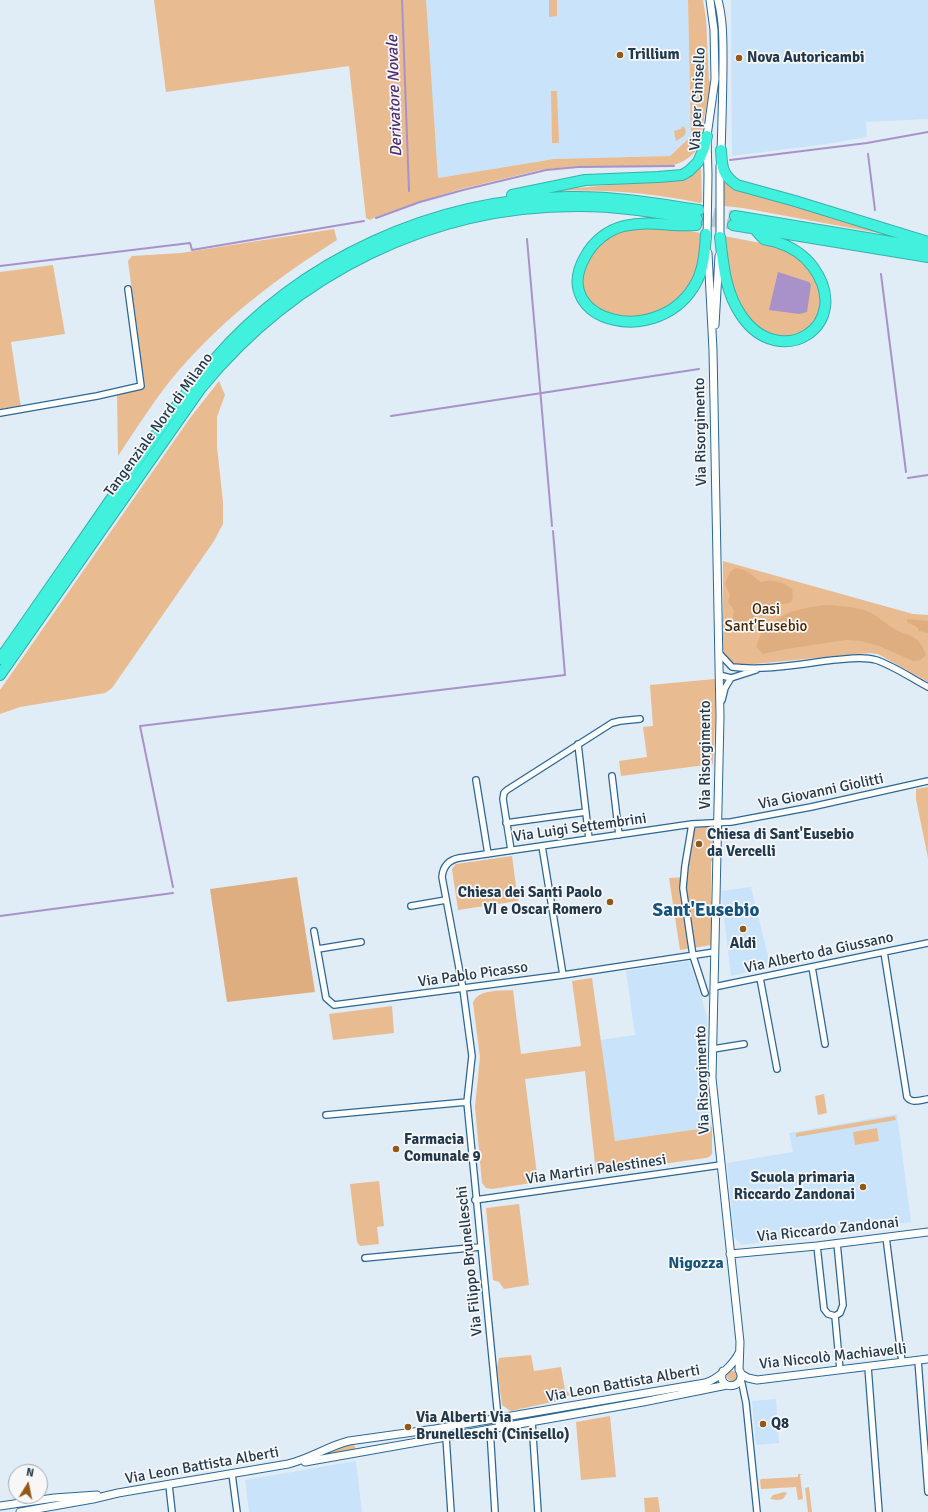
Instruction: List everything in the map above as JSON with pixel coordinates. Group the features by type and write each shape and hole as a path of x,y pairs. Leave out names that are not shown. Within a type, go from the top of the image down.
{"highway":[{"path":"440,216 455,208 585,180 651,178 682,175 689,171 698,162 707,136"},
{"path":"721,150 724,173 737,185 795,201 928,242"},
{"name":"Tangenziale Nord di Milano","path":"0,659 178,404 204,370 233,339 276,301 323,268 380,238 440,216 496,204 538,198 566,197 623,199 698,218"},
{"name":"Tangenziale Nord di Milano","path":"0,675 201,388 228,356 259,327 286,304 314,284 350,263 402,239 442,225 496,213 552,206 595,206 698,218"},
{"path":"698,218 634,224 615,229 602,236 592,246 578,271 577,280 579,289 587,304 602,316 611,319 629,322 649,320 668,312 683,301 697,281 702,265 706,234"},
{"path":"928,248 734,220 754,228 928,257"},
{"path":"720,237 724,269 731,295 740,315 760,334 771,340 790,342 801,338 815,329 824,315 826,296 821,282 813,267 802,256 783,244 764,239 754,228"}],"street":[{"name":"Via per Cinisello","path":"708,175 707,136 715,79 714,30 710,0"},
{"name":"Via per Cinisello","path":"718,0 722,17 723,32 720,173"},
{"name":"Via Risorgimento","path":"713,350 720,237 720,173"},
{"name":"Via Risorgimento","path":"708,175 706,234 713,350 720,708 713,1093 740,1351 740,1375 746,1402 757,1512"},
{"path":"0,413 97,396 141,386 128,289"},
{"path":"719,653 732,667"},
{"path":"719,673 732,667 758,669 832,661 868,659 881,662 928,687"},
{"path":"720,708 725,688 731,678 758,669"},
{"path":"719,673 731,678"},
{"path":"511,850 503,799 504,793 578,744 616,722 640,719"},
{"path":"578,744 589,839"},
{"path":"612,776 619,835"},
{"path":"476,780 488,854"},
{"name":"Via Giovanni Giolitti","path":"719,822 731,822 811,807 928,781"},
{"path":"506,823 586,812"},
{"name":"Via Luigi Settembrini","path":"446,864 452,859 692,824 719,822"},
{"path":"692,824 686,855 683,888 693,956 705,993"},
{"path":"542,846 563,975"},
{"name":"Via Filippo Brunelleschi","path":"446,864 442,877 463,989 472,1056 467,1102 480,1247 499,1424"},
{"path":"411,906 446,900"},
{"name":"Via Pablo Picasso","path":"314,931 326,998 334,1005 463,989 715,952"},
{"path":"318,949 361,942"},
{"name":"Via Alberto da Giussano","path":"714,987 928,942"},
{"path":"884,952 907,1096 909,1100 914,1102 928,1099"},
{"path":"812,967 825,1044"},
{"path":"760,978 777,1069"},
{"path":"713,1050 744,1044"},
{"path":"326,1115 467,1102"},
{"name":"Via Martiri Palestinesi","path":"476,1200 721,1165"},
{"name":"Via Riccardo Zandonai","path":"730,1254 817,1246 928,1232"},
{"path":"886,1237 902,1362"},
{"path":"817,1246 824,1309 828,1314 835,1316 840,1313 842,1305 837,1243"},
{"path":"365,1258 480,1247"},
{"path":"835,1316 840,1370"},
{"path":"740,1351 733,1362 725,1369 722,1379 744,1395"},
{"name":"Via Niccolò Machiavelli","path":"740,1375 757,1380 928,1359"},
{"path":"918,1360 928,1492"},
{"path":"725,1369 733,1367 740,1375 738,1384 730,1386"},
{"path":"868,1367 879,1512"},
{"name":"Via Leon Battista Alberti","path":"48,1499 118,1493 169,1485 291,1463 330,1459 381,1448 490,1429 499,1424 705,1383 713,1380 725,1369"},
{"name":"Via Leon Battista Alberti","path":"291,1463 312,1457 341,1443 532,1421 730,1386"},
{"path":"532,1421 538,1512"},
{"path":"462,1434 499,1424"},
{"path":"490,1429 495,1512"},
{"path":"446,1437 451,1512"},
{"path":"375,1438 360,1443 360,1447 381,1448"},
{"path":"232,1474 237,1512"},
{"path":"169,1485 172,1512"},
{"name":"Via Leon Battista Alberti","path":"20,1512 93,1500 118,1493"},
{"name":"Via Leon Battista Alberti","path":"0,1506 11,1504"},
{"path":"0,1509 18,1504"}],"shaded area":[{"path":"425,0 688,0 691,135 670,156 554,159 438,178"},
{"path":"731,0 928,0 928,119 866,122 867,137 827,144 732,156"},
{"path":"778,272 809,282 811,285 807,312 799,314 769,310"},
{"path":"736,568 747,572 761,582 774,581 792,589 793,597 791,602 786,604 778,604 775,608 765,605 760,607 756,620 752,626 745,631 740,632 735,627 733,622 734,610 728,602 730,595 725,584 730,572"},
{"path":"825,605 854,608 871,613 894,629 910,635 917,640 926,655 920,660 913,661 879,646 861,641 846,640 763,654 756,647 762,631 777,619 790,612"},
{"path":"907,619 928,621 928,633 919,631 917,627 907,622"},
{"path":"297,877 315,992 227,1002 210,889"},
{"name":"Aldi","path":"751,887 771,967 731,976 721,891"},
{"path":"689,961 707,1017 707,1064 705,1087 712,1127 615,1141 600,1040 635,1035 626,971"},
{"path":"897,1114 911,1222 742,1245 734,1237 727,1163 793,1152 789,1133"},
{"path":"776,1399 779,1443 756,1445 752,1401"},
{"path":"356,1461 362,1512 249,1512 245,1480"}],"green space":[{"path":"154,0 426,0 438,178 554,159 670,156 691,136 688,0 703,0 706,19 709,81 711,82 701,135 694,144 697,149 695,152 686,160 671,166 577,166 540,170 461,189 416,203 370,220 366,218 349,66 166,92"},
{"path":"549,0 557,0 557,16 549,17"},
{"path":"551,91 557,91 559,143 552,143"},
{"path":"682,126 685,128 686,132 684,136 676,141 674,131 681,129"},
{"path":"701,166 702,202 700,203 629,192 556,190 663,180"},
{"path":"723,181 732,186 889,235 743,208 724,206"},
{"path":"658,226 701,233 701,251 698,268 684,295 659,314 620,319 591,304 581,288 584,264 600,242 621,230"},
{"path":"334,229 337,240 291,270 248,304 207,340 188,360 156,399 118,456 117,393 145,388 128,261 132,256 181,253"},
{"path":"724,236 781,247 806,263 814,276 823,300 817,324 792,339 765,335 740,309 729,278"},
{"path":"53,265 65,334 11,342 21,408 0,411 0,272"},
{"path":"219,381 225,395 217,417 217,447 223,502 223,524 214,541 112,688 105,693 20,707 0,714 0,690 190,418"},
{"name":"Oasi Sant'Eusebio","path":"723,561 913,614 928,615 928,682 878,654 869,653 743,665 730,661 723,649"},
{"path":"715,679 713,764 621,776 619,761 647,757 643,727 653,726 650,685"},
{"path":"928,787 928,858 916,799 916,789"},
{"path":"709,826 713,830 711,862 711,945 680,950 669,878 686,877 693,828"},
{"path":"512,856 518,901 458,910 452,869 456,864"},
{"path":"592,978 615,1141 712,1127 712,1154 706,1158 596,1173 585,1071 525,1079 538,1182 492,1189 486,1188 482,1183 475,1107 480,1057 473,1003 475,998 484,993 513,990 521,1054 581,1046 572,981"},
{"path":"392,1006 394,1033 333,1040 329,1014"},
{"path":"824,1094 827,1113 818,1115 815,1096"},
{"path":"895,1116 896,1120 796,1137 796,1133"},
{"path":"877,1128 879,1141 855,1145 853,1132"},
{"path":"379,1181 384,1226 377,1227 379,1244 360,1246 357,1242 350,1184"},
{"path":"519,1204 529,1285 504,1289 499,1282 493,1280 486,1208"},
{"path":"531,1355 534,1371 561,1367 565,1390 569,1393 577,1394 566,1396 566,1399 511,1411 502,1405 497,1367 499,1358"},
{"path":"730,1371 734,1371 736,1372 736,1380 730,1381 727,1378 727,1374"},
{"path":"641,1397 641,1399 513,1421 513,1419"},
{"path":"610,1416 616,1477 581,1480 576,1422"},
{"path":"353,1443 359,1451 317,1457 332,1450"},
{"path":"798,1474 803,1474 800,1475 803,1499 798,1500 796,1487 761,1489 761,1479 798,1477"},
{"path":"809,1487 812,1512 808,1512 805,1488"},
{"path":"784,1492 787,1493 783,1499 770,1499 773,1495"},
{"path":"658,1497 660,1512 645,1512 644,1498"}],"waterway":[{"name":"Derivatore Novale","path":"402,0 409,191"},
{"path":"730,160 867,143 928,132"},
{"path":"868,154 875,210"},
{"path":"376,218 420,202 546,170 578,167 674,166"},
{"path":"0,266 190,243 192,250 364,221"},
{"path":"527,239 552,526"},
{"path":"881,274 906,472"},
{"path":"391,416 699,369"},
{"path":"908,478 928,475"},
{"path":"173,887 140,726 565,675 553,531"},
{"path":"0,916 173,893"}],"tunnel":[{"path":"699,210 735,216"},
{"path":"697,219 733,225"}],"place":[{"name":"Trillium","path":"620,55"},
{"name":"Nova Autoricambi","path":"739,58"},
{"name":"Chiesa di Sant'Eusebio da Vercelli","path":"699,844"},
{"name":"Chiesa dei Santi Paolo VI e Oscar Romero","path":"610,902"},
{"name":"Aldi","path":"743,929"},
{"name":"Farmacia Comunale 9","path":"396,1149"},
{"name":"Scuola primaria Riccardo Zandonai","path":"863,1187"},
{"name":"Q8","path":"763,1424"},
{"name":"Via Alberti Via Brunelleschi (Cinisello)","path":"408,1427"}],"district":[{"name":"Sant'Eusebio","path":"706,911"},
{"name":"Nigozza","path":"696,1264"}]}
